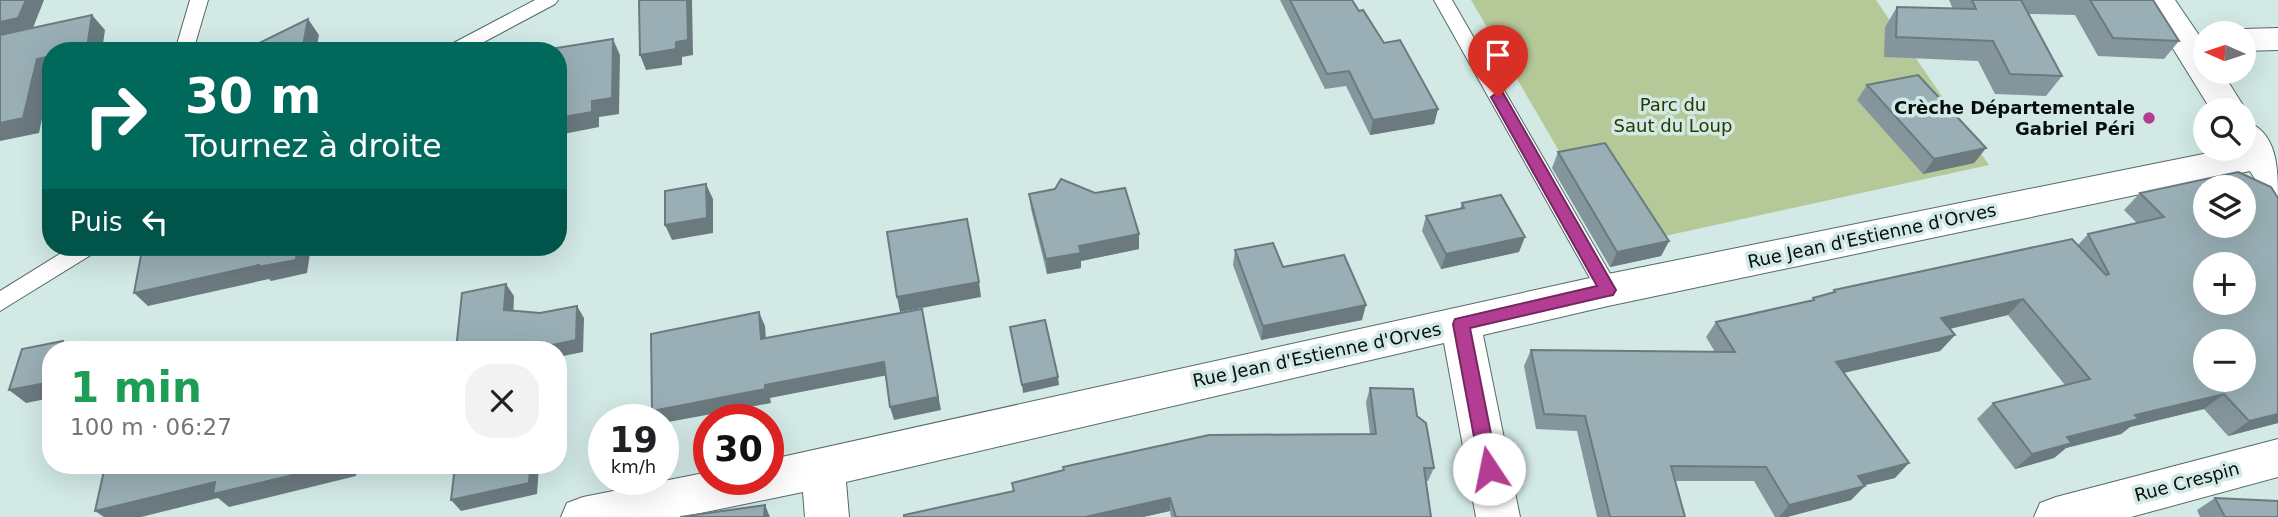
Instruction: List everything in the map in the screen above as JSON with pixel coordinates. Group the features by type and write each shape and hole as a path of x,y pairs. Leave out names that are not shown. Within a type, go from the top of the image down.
{"street":[{"path":"2160,0 2193,38"},
{"path":"2256,40 2278,39"},
{"name":"Rue Jean d'Estienne d'Orves","path":"583,517 823,467 1608,290 2260,158"},
{"path":"1461,324 1498,517"},
{"name":"Rue Crespin","path":"2056,517 2278,458"},
{"path":"823,467 827,517"}],"lane":[{"path":"187,42 199,0"},
{"path":"469,42 548,0"},
{"path":"1443,0 1608,290"},
{"path":"0,302 72,256"}],"green space":[{"name":"Parc du Saut du Loup","path":"1471,0 1876,0 1989,165 1615,247"}],"building":[{"path":"0,0 26,0 18,18 0,22"},
{"path":"639,0 687,0 688,40 676,42 676,49 640,55"},
{"path":"1290,0 1352,0 1359,11 1363,10 1384,43 1400,40 1438,109 1373,120 1349,71 1327,74"},
{"path":"1972,0 2021,0 2062,76 2010,74 1993,41 1896,37 1897,7 1976,9"},
{"path":"2090,0 2153,0 2179,41 2113,38"},
{"path":"92,15 88,42 42,42 42,58 37,59 23,118 0,123 0,35"},
{"path":"308,19 304,42 261,42"},
{"path":"613,39 612,98 592,101 592,112 567,116 567,46"},
{"path":"1918,75 1986,148 1934,159 1867,85"},
{"path":"1605,143 1669,241 1617,252 1558,152"},
{"path":"2238,172 2245,175 2224,175"},
{"path":"1061,179 1095,193 1125,188 1139,234 1079,246 1081,253 1046,259 1029,194 1055,189"},
{"path":"2256,180 2271,187 2278,198 2278,414 2249,421 2224,394 2135,415 2139,419 2067,437 2072,443 2032,454 1993,403 2090,379 2023,299 1941,318 1955,335 1836,362 1909,463 1858,476 1865,486 1789,505 1766,467 1671,466 1685,517 1610,517 1585,416 1544,414 1531,350 1735,352 1716,322 1814,300 1813,298 1835,292 1834,290 2072,239 2106,275 2109,274 2088,234 2164,217 2140,193 2193,182 2193,238 2256,238"},
{"path":"706,184 707,218 665,225 665,191"},
{"path":"1501,195 1525,237 1446,254 1426,216 1464,208 1462,203"},
{"path":"967,219 979,282 897,297 887,232"},
{"path":"1273,243 1283,267 1344,255 1366,305 1263,326 1235,250"},
{"path":"141,256 296,256 296,260 258,267 259,265 134,293"},
{"path":"506,284 504,310 540,313 577,306 576,340 457,341 462,293"},
{"path":"922,309 938,397 890,407 884,362 765,385 765,389 679,406 652,404 651,334 759,312 761,339"},
{"path":"1045,320 1058,377 1022,385 1010,327"},
{"path":"42,345 42,384 9,390 22,349"},
{"path":"1370,388 1413,389 1417,416 1426,423 1434,468 1424,468 1431,517 1176,517 1170,498 1085,517 904,517 1014,491 1012,483 1064,470 1063,467 1209,435 1376,434"},
{"path":"103,474 297,474 213,494 215,482 95,511"},
{"path":"454,474 530,474 529,483 451,500"},
{"path":"2215,498 2278,501 2278,517 2225,517"},
{"path":"765,505 764,517 680,517"}],"place":[{"name":"Crèche Départementale Gabriel Péri","path":"2149,118"}],"route":[{"path":"1489,469 1461,324 1608,290 1498,97"}]}
